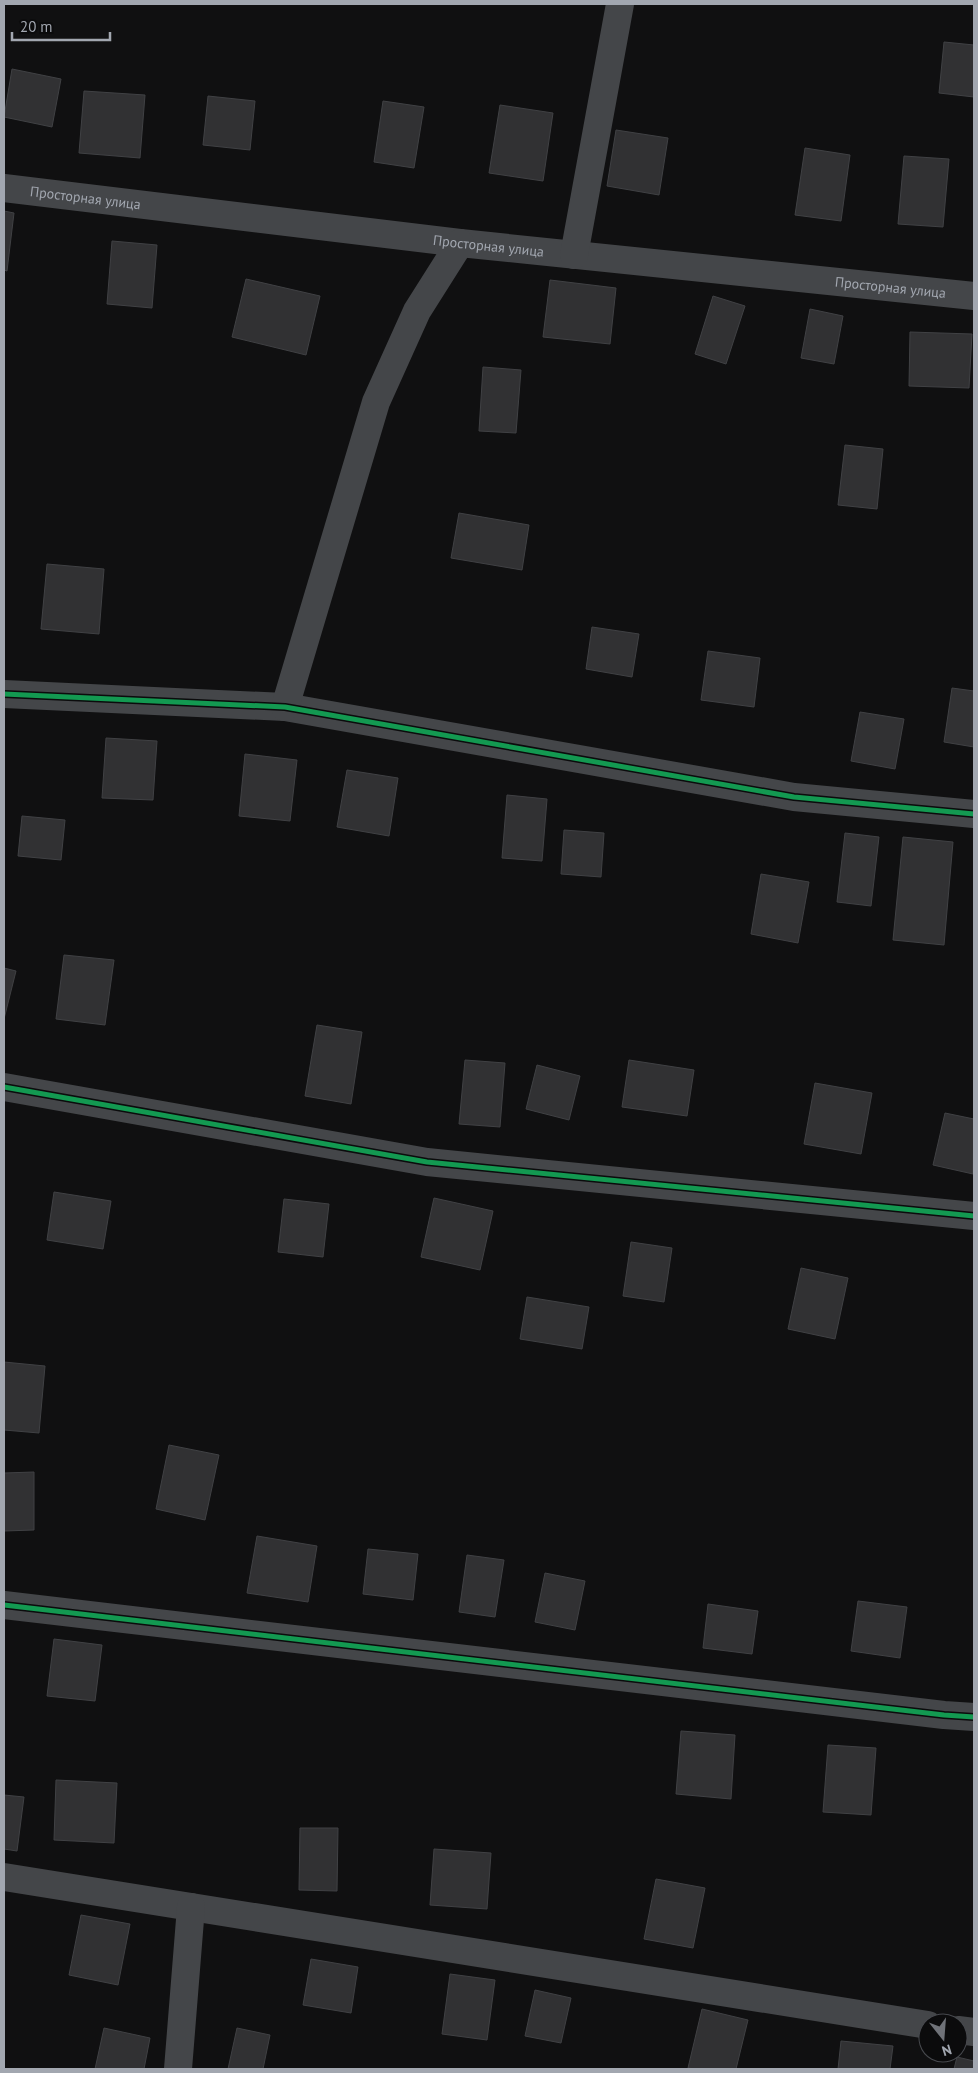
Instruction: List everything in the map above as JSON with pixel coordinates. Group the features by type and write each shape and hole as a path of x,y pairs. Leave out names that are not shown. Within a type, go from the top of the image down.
{"street":[{"path":"574,255 620,4"},
{"name":"Просторная улица","path":"4,188 460,244 974,296"},
{"path":"285,707 376,402 417,311 460,244"},
{"path":"4,694 285,707 794,797 974,814"},
{"path":"4,1087 427,1162 974,1216"},
{"path":"4,1605 934,1714 974,1717"},
{"path":"4,1877 918,2023"},
{"path":"178,2069 191,1907"}],"building":[{"path":"944,42 974,45 974,97 939,93"},
{"path":"12,69 61,79 52,127 4,117"},
{"path":"84,91 145,95 140,158 79,153"},
{"path":"208,96 255,101 250,150 203,145"},
{"path":"383,101 424,107 414,168 374,162"},
{"path":"500,105 553,113 543,181 489,173"},
{"path":"616,130 668,138 659,195 607,186"},
{"path":"805,148 850,155 841,221 795,215"},
{"path":"904,156 949,159 943,227 898,224"},
{"path":"4,211 14,213 7,271 4,270"},
{"path":"112,241 157,245 152,308 107,304"},
{"path":"246,279 320,296 306,355 232,337"},
{"path":"550,280 616,288 610,344 543,337"},
{"path":"713,296 745,306 726,364 695,354"},
{"path":"810,309 843,316 834,364 801,358"},
{"path":"910,332 972,334 969,388 909,386"},
{"path":"483,367 521,370 516,433 479,431"},
{"path":"845,445 883,449 877,509 838,505"},
{"path":"459,513 529,525 522,570 451,558"},
{"path":"47,564 104,569 99,634 41,629"},
{"path":"592,627 639,634 632,677 586,669"},
{"path":"708,651 760,658 754,707 701,700"},
{"path":"952,688 974,691 974,747 944,742"},
{"path":"860,712 904,719 895,769 851,761"},
{"path":"106,738 157,741 153,800 102,798"},
{"path":"245,754 297,760 290,821 239,816"},
{"path":"347,770 398,778 389,836 337,827"},
{"path":"507,795 547,799 542,861 502,858"},
{"path":"22,816 65,820 61,860 18,856"},
{"path":"564,830 604,833 601,877 561,874"},
{"path":"845,833 879,837 871,906 837,902"},
{"path":"903,837 953,842 944,945 893,940"},
{"path":"761,874 809,882 798,943 751,934"},
{"path":"64,955 114,960 105,1025 56,1019"},
{"path":"4,968 16,971 4,1019"},
{"path":"317,1025 362,1032 351,1104 305,1096"},
{"path":"465,1060 505,1063 500,1127 459,1124"},
{"path":"629,1060 694,1070 687,1116 622,1107"},
{"path":"537,1065 580,1076 569,1120 526,1109"},
{"path":"815,1083 872,1093 861,1154 804,1144"},
{"path":"945,1113 974,1119 973,1174 933,1165"},
{"path":"54,1192 111,1201 103,1249 47,1240"},
{"path":"434,1198 493,1211 480,1270 421,1257"},
{"path":"284,1199 329,1204 323,1257 278,1252"},
{"path":"631,1242 672,1248 664,1302 623,1296"},
{"path":"801,1268 848,1278 835,1339 788,1329"},
{"path":"527,1297 589,1307 582,1349 520,1339"},
{"path":"4,1362 45,1366 39,1433 4,1430"},
{"path":"169,1445 219,1455 205,1520 156,1509"},
{"path":"34,1472 34,1530 4,1531 4,1473"},
{"path":"257,1536 317,1546 308,1602 247,1593"},
{"path":"368,1549 418,1554 413,1600 363,1594"},
{"path":"467,1555 504,1560 495,1617 459,1612"},
{"path":"545,1573 585,1581 575,1630 535,1622"},
{"path":"858,1601 907,1607 900,1658 851,1651"},
{"path":"708,1604 758,1611 752,1654 703,1648"},
{"path":"54,1639 102,1645 95,1701 47,1696"},
{"path":"681,1731 735,1735 731,1799 676,1794"},
{"path":"828,1745 876,1748 871,1815 823,1812"},
{"path":"56,1780 117,1783 114,1843 54,1840"},
{"path":"4,1795 24,1797 17,1851 4,1849"},
{"path":"300,1828 338,1828 337,1891 299,1890"},
{"path":"434,1849 491,1853 487,1909 430,1905"},
{"path":"656,1879 705,1888 693,1948 644,1939"},
{"path":"81,1915 130,1924 118,1985 69,1975"},
{"path":"311,1959 358,1967 351,2013 303,2005"},
{"path":"450,1974 495,1980 487,2040 442,2034"},
{"path":"535,1990 571,1998 561,2043 525,2036"},
{"path":"702,2009 748,2020 736,2069 688,2068"},
{"path":"104,2028 150,2038 144,2069 95,2069"},
{"path":"237,2028 270,2035 263,2069 228,2069"},
{"path":"841,2041 893,2046 890,2069 838,2069"},
{"path":"968,2060 974,2061 974,2069 954,2069 956,2063 968,2063"}],"cycle path":[{"path":"4,694 285,707 794,797 974,814"},
{"path":"4,1087 427,1162 974,1216"},
{"path":"4,1605 974,1717"}]}
